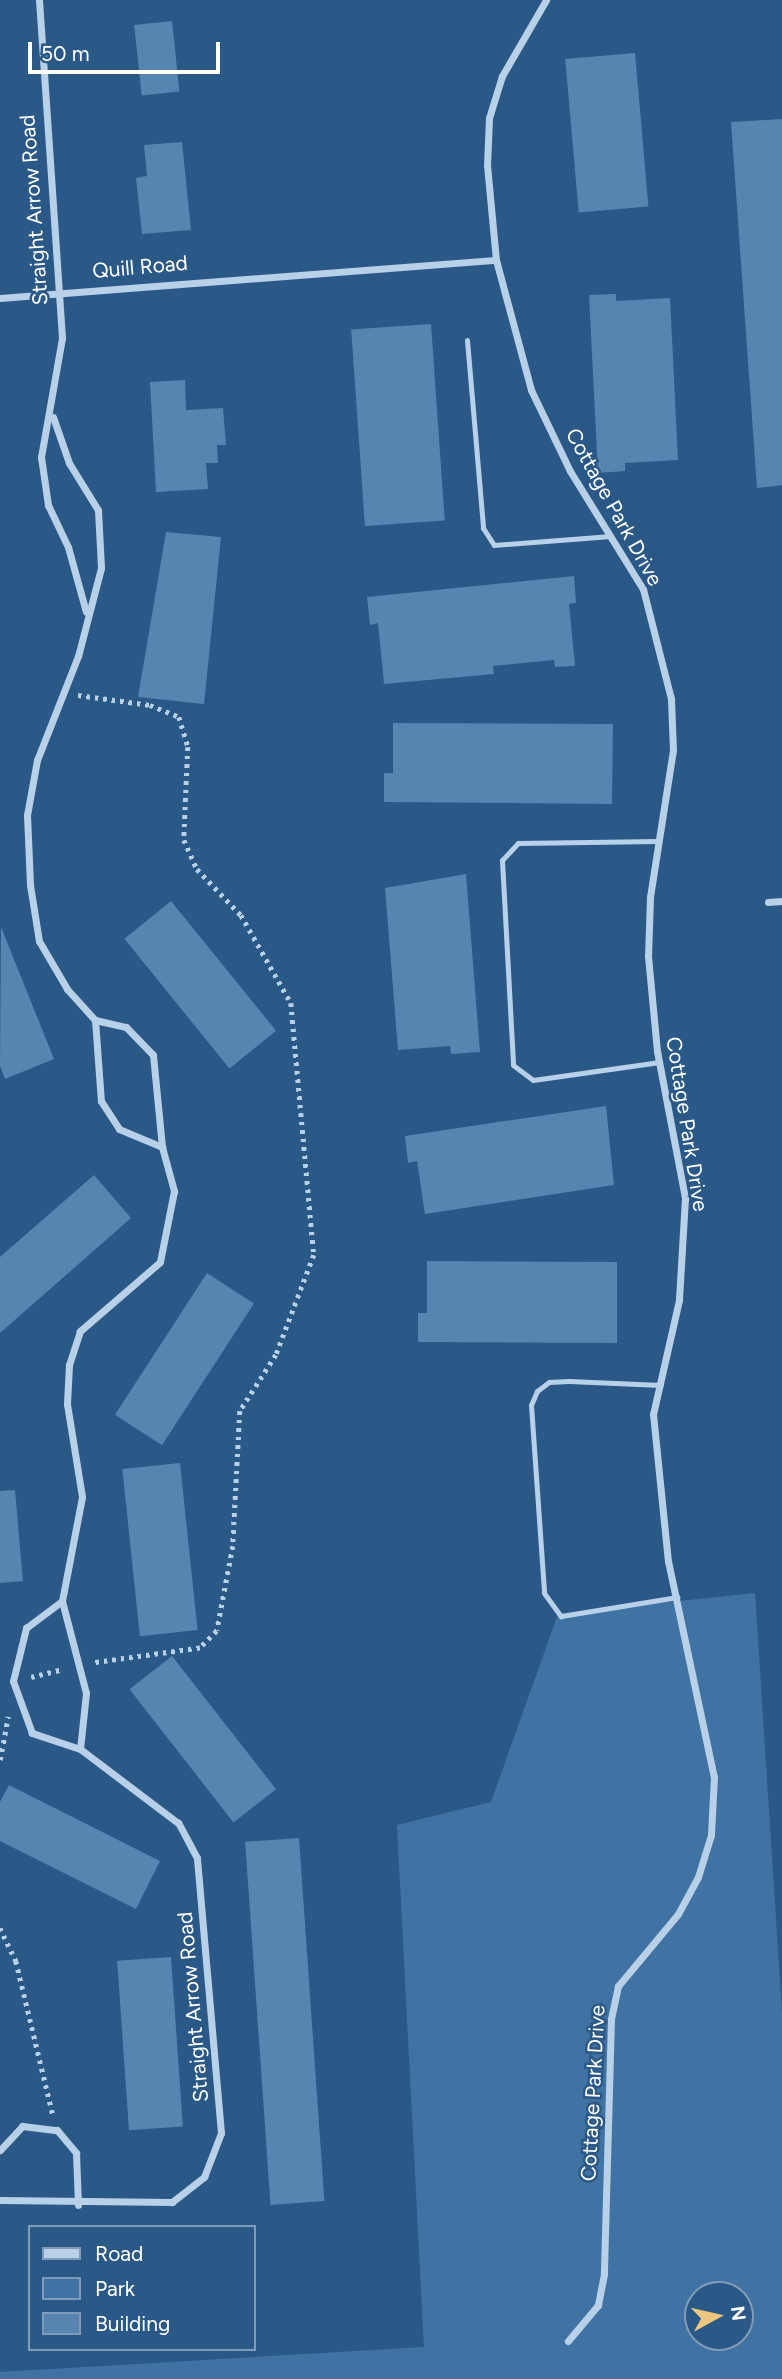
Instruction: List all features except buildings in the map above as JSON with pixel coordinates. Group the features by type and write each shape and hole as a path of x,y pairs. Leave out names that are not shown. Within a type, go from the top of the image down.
{"street":[{"name":"Straight Arrow Road","path":"39,0 56,294 62,338 52,417 41,457 48,505 68,547 86,613"},
{"name":"Cottage Park Drive","path":"546,0 502,76 489,118 496,260 531,390 570,471 614,536 659,635 671,699 673,750 658,841 648,956 660,1062 685,1198 679,1300 653,1414 677,1597 709,1744 711,1835 678,1914 618,1986 611,2019 604,2274 598,2305 568,2341"},
{"name":"Quill Road","path":"0,298 282,273 496,260"},
{"name":"Straight Arrow Road","path":"52,417 69,463 98,510 102,568 86,613 64,692 37,760 27,816 30,885 39,941 68,989 95,1020"},
{"path":"768,902 782,901"},
{"path":"80,1749 82,1664 62,1601 82,1497 67,1404 69,1364 80,1331 160,1262 174,1191 162,1147 153,1055 126,1027 95,1020 102,1101 119,1129 162,1147"},
{"path":"13,1681 26,1628 62,1601"},
{"name":"Straight Arrow Road","path":"0,2200 78,2205 172,2202 204,2177 221,2133 197,1858 178,1823 80,1749 32,1733 13,1681"},
{"path":"0,2151 22,2126 57,2130 76,2153 78,2205"}],"lane":[{"path":"467,340 483,528 494,545 614,536"},
{"path":"658,841 518,843 502,860 513,1065 533,1080 660,1062"},
{"path":"661,1385 569,1381 549,1382 537,1391 531,1405 544,1593 561,1616 677,1597"}],"path":[{"path":"0,1760 13,1681 82,1664 200,1648 217,1631 233,1546 240,1411 276,1355 314,1255 291,1003 241,915 198,869 184,840 188,747 179,718 150,705 64,692"},
{"path":"0,1928 16,1961 57,2130"}],"green space":[{"path":"755,1593 782,2013 782,2379 0,2379 0,2372 424,2347 397,1825 491,1802 558,1614"}]}
